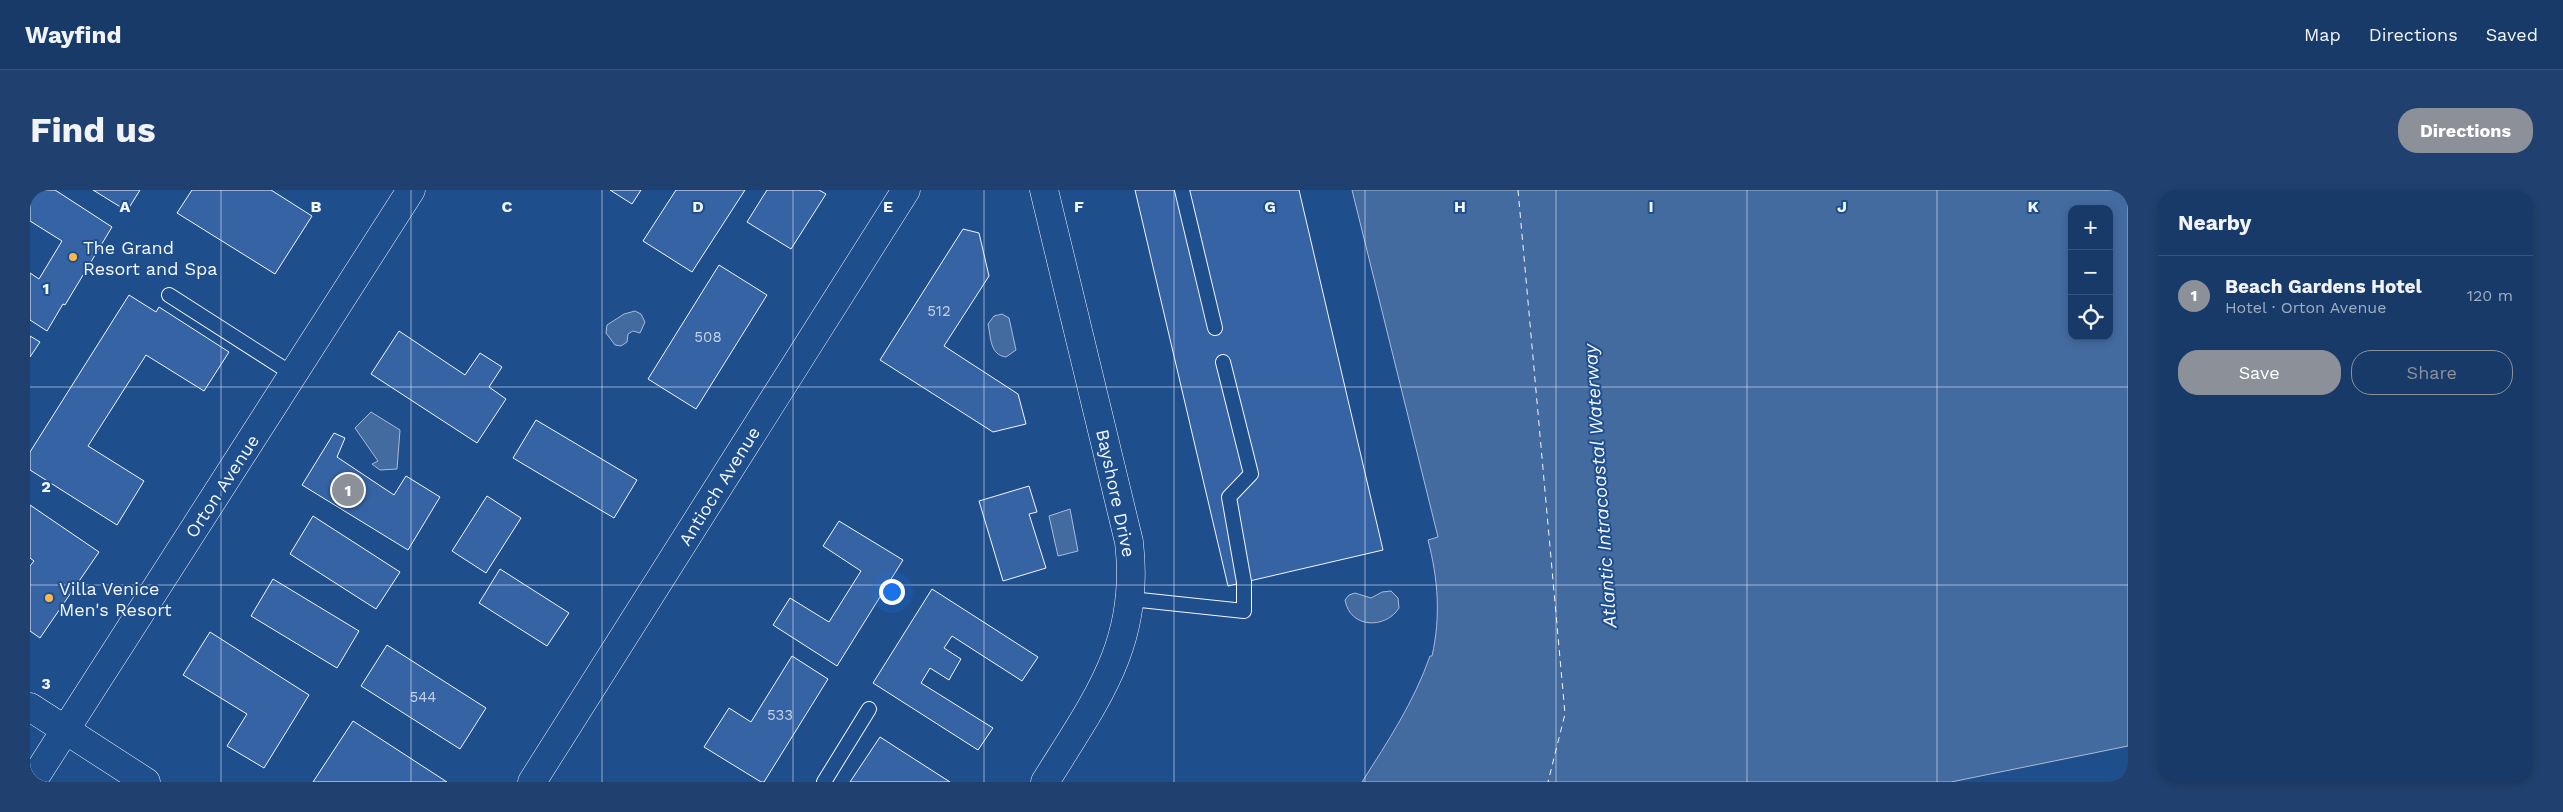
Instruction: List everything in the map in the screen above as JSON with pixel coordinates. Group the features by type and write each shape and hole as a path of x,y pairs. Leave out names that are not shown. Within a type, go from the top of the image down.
{"street":[{"name":"Antioch Avenue","path":"532,782 906,190"},
{"name":"Bayshore Drive","path":"1044,190 1130,542 1132,569 1132,599 1126,629 1105,681 1045,782"},
{"name":"Orton Avenue","path":"32,782 294,375 407,191"},
{"path":"30,707 146,782"}],"lane":[{"path":"1182,190 1215,328"},
{"path":"169,295 294,375"},
{"path":"1132,599 1178,606 1244,610 1244,582 1229,497 1251,474 1223,362"},
{"path":"824,782 869,709"}],"water":[{"name":"Atlantic Intracoastal Waterway","path":"1352,190 2128,190 2128,746 1951,782 1362,782 1400,721 1424,673 1430,656 1432,656 1437,626 1437,598 1428,540 1438,537"},
{"path":"635,311 641,314 645,322 640,333 633,331 628,334 627,342 621,346 615,345 606,333 607,325 624,314"},
{"path":"1002,314 1009,318 1016,350 1006,357 1001,356 994,349 988,324 994,316"},
{"path":"371,412 400,430 397,469 380,470 372,464 378,461 355,428"},
{"path":"1070,509 1078,551 1058,556 1049,516"},
{"path":"1391,591 1398,598 1399,608 1386,620 1369,623 1361,621 1348,610 1345,600 1349,595 1355,593 1371,598 1382,592"}],"building":[{"name":"The Grand Resort and Spa","path":"30,190 55,190 112,227 47,331 30,320 30,273 39,279 62,241 30,221"},
{"path":"93,190 140,190 127,211"},
{"path":"192,190 271,190 312,216 275,274 177,213"},
{"path":"610,190 641,190 632,204"},
{"path":"676,190 745,190 692,272 643,241"},
{"path":"767,190 819,190 826,194 791,249 747,222"},
{"path":"1135,190 1299,190 1383,550 1228,586"},
{"path":"963,229 979,233 989,276 944,346 1018,394 1026,424 993,432 880,360"},
{"path":"719,265 767,295 696,409 648,379"},
{"path":"129,295 156,312 159,307 229,352 204,391 146,355 88,446 144,481 117,525 30,470 30,452"},
{"path":"399,331 465,375 480,353 502,367 489,387 506,399 477,443 371,374"},
{"path":"30,336 40,342 30,357"},
{"path":"536,420 637,480 614,518 513,458"},
{"path":"334,433 345,438 337,457 394,495 406,476 440,497 408,550 302,485"},
{"path":"1029,486 1037,512 1029,514 1046,568 1003,581 979,501"},
{"path":"487,496 521,518 486,573 452,551"},
{"name":"Villa Venice Men's Resort","path":"30,505 99,552 40,638 30,631 30,566 34,561 30,558"},
{"path":"313,516 400,572 376,609 290,554"},
{"path":"839,521 903,560 837,666 773,625 790,598 829,622 861,571 823,546"},
{"path":"500,569 569,613 547,646 479,603"},
{"path":"273,579 359,631 337,668 251,616"},
{"path":"932,589 1038,657 1022,681 952,636 944,648 961,659 949,680 930,668 921,683 993,728 978,750 873,683"},
{"path":"210,632 309,695 264,768 227,746 247,714 183,675"},
{"path":"387,645 486,708 460,749 361,686"},
{"path":"792,656 828,679 764,782 761,782 704,747 729,708 751,722"},
{"path":"353,721 447,782 313,782"},
{"path":"880,737 950,782 850,782"}],"ferry route":[{"path":"1518,190 1565,714 1548,782"}],"place":[{"name":"The Grand Resort and Spa","path":"73,257"},
{"name":"Beach Gardens Hotel","path":"348,490"},
{"name":"Villa Venice Men's Resort","path":"49,598"}]}
